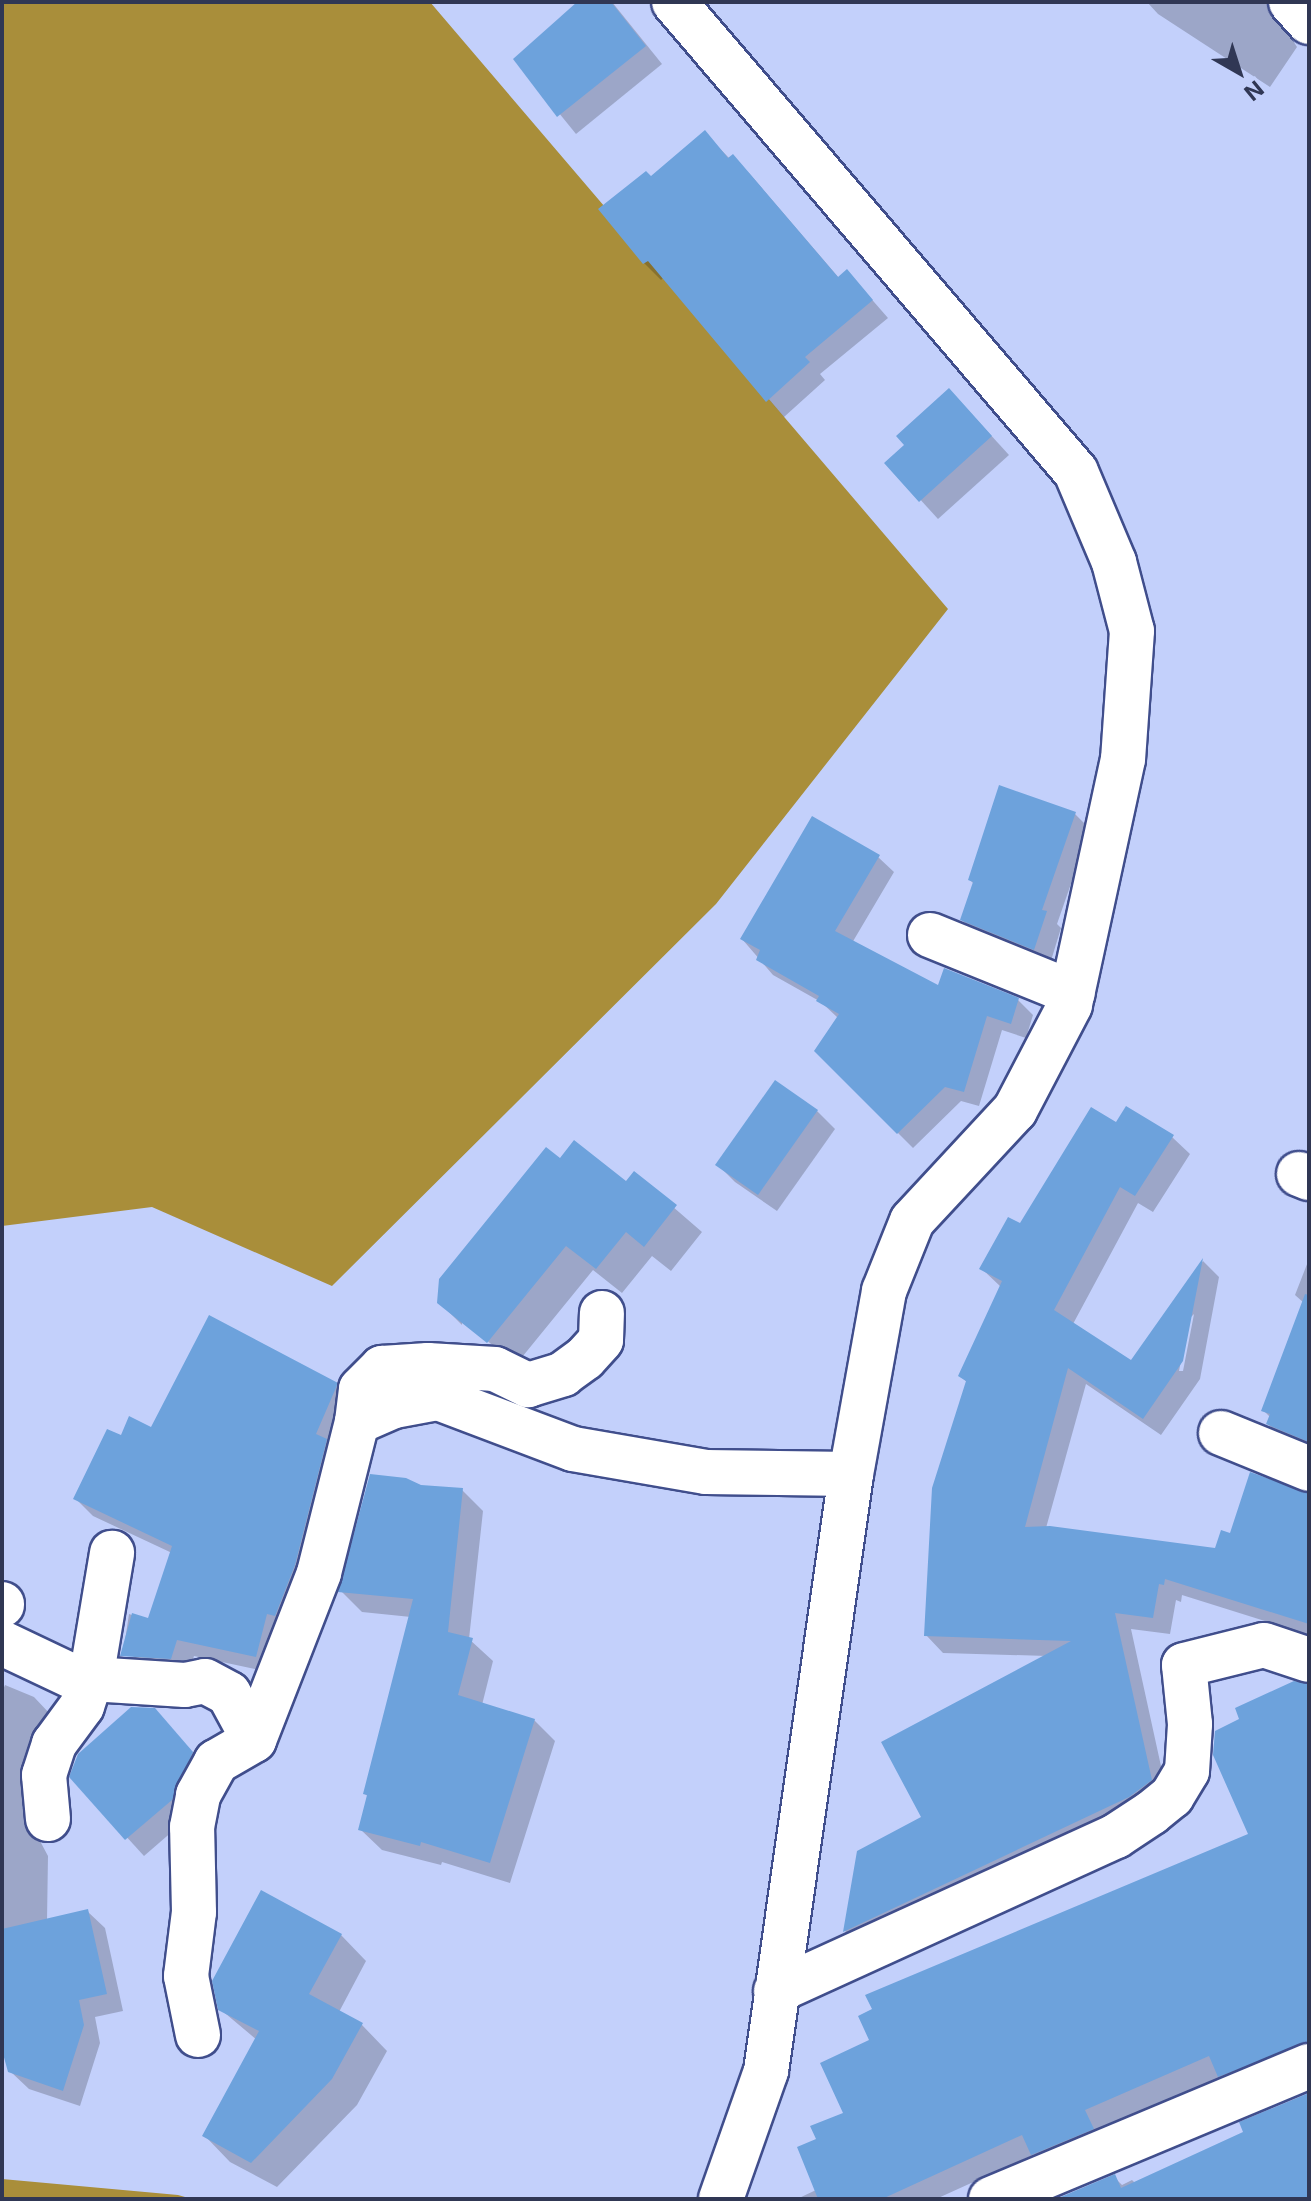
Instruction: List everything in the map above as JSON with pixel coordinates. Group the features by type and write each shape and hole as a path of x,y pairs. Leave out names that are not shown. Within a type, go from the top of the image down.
{"street":[{"path":"674,2 1076,472 1114,562 1132,631 1123,759 1070,1005 1015,1110 912,1221 884,1291 851,1474 766,2071 721,2199"},
{"path":"1291,2 1309,22"},
{"path":"930,935 1073,993"},
{"path":"198,2035 186,1976 194,1912 192,1827 198,1795 216,1762 254,1740 319,1573 357,1422 361,1389 382,1368 428,1365 495,1369 528,1385 563,1374 585,1358 601,1340 602,1313"},
{"path":"357,1422 394,1406 438,1398 573,1449 706,1472 851,1474"},
{"path":"1221,1433 1309,1469"},
{"path":"48,1819 44,1775 54,1744 82,1706 91,1679 112,1553"},
{"path":"2,1643 76,1678 185,1685 205,1681 229,1694 254,1740"},
{"path":"776,1991 1116,1836 1151,1813 1172,1796 1187,1771 1190,1724 1184,1665 1264,1645 1309,1660"},
{"path":"991,2199 1309,2066"}],"shaded area":[{"path":"2,2 430,2 948,609 716,904 332,1286 152,1207 2,1226"},
{"path":"2,2179 178,2195 192,2199 2,2199"}],"building":[{"path":"577,2 611,2 646,46 557,117 513,59"},
{"path":"705,130 728,158 733,154 838,277 847,269 873,300 805,357 810,362 766,402 648,261 643,264 598,209 646,171 651,176"},
{"path":"949,388 992,436 919,502 884,463 904,445 896,436"},
{"path":"999,785 1076,812 1042,910 1047,911 1034,950 960,920 973,882 968,880"},
{"path":"812,816 880,855 835,931 938,985 944,968 1019,998 1011,1024 987,1016 964,1092 945,1087 897,1134 814,1051 839,1014 816,1001 819,996 756,960 760,950 740,939"},
{"path":"775,1080 818,1110 758,1195 715,1165"},
{"path":"1126,1106 1174,1135 1135,1196 1120,1187 1054,1310 1131,1360 1203,1258 1183,1361 1143,1419 1068,1368 1025,1527 1050,1526 1215,1548 1221,1530 1230,1533 1250,1472 1309,1493 1309,1624 1165,1579 1164,1585 1159,1584 1153,1618 1115,1613 1152,1780 1129,1797 843,1932 857,1851 921,1817 881,1742 1071,1641 924,1636 932,1488 966,1381 958,1376 1002,1281 979,1269 1008,1217 1020,1223 1091,1107 1116,1122"},
{"path":"574,1140 626,1181 634,1171 677,1205 644,1247 626,1232 596,1269 566,1246 487,1343 437,1303 439,1279 546,1147 560,1158"},
{"path":"1305,1294 1309,1295 1309,1442 1266,1424 1270,1414 1261,1411"},
{"path":"209,1315 338,1383 316,1434 327,1439 295,1565 275,1616 267,1614 256,1657 177,1640 171,1659 120,1656 132,1613 148,1618 172,1546 73,1499 107,1429 121,1435 129,1416 151,1427"},
{"path":"370,1474 406,1478 421,1485 463,1488 448,1632 473,1638 458,1695 535,1719 490,1863 421,1842 420,1846 358,1830 367,1795 363,1794 413,1599 338,1592"},
{"path":"1294,1681 1309,1684 1309,2042 1218,2077 1209,2056 1085,2110 1094,2129 1031,2155 1022,2135 882,2199 818,2199 797,2147 816,2139 810,2126 843,2113 820,2063 869,2040 858,2016 872,2009 865,1995 1248,1834 1213,1755 1215,1731 1239,1719 1235,1708"},
{"path":"131,1707 155,1708 193,1752 172,1800 125,1840 69,1777 78,1754"},
{"path":"261,1890 342,1934 309,1994 363,2023 332,2079 251,2163 202,2136 259,2031 218,2010 212,1981"},
{"path":"88,1909 107,1994 79,2000 84,2025 63,2091 8,2072 2,2050 2,1929"},
{"path":"1309,2093 1309,2199 1056,2199 1115,2174 1121,2188 1243,2132 1239,2122"}]}
